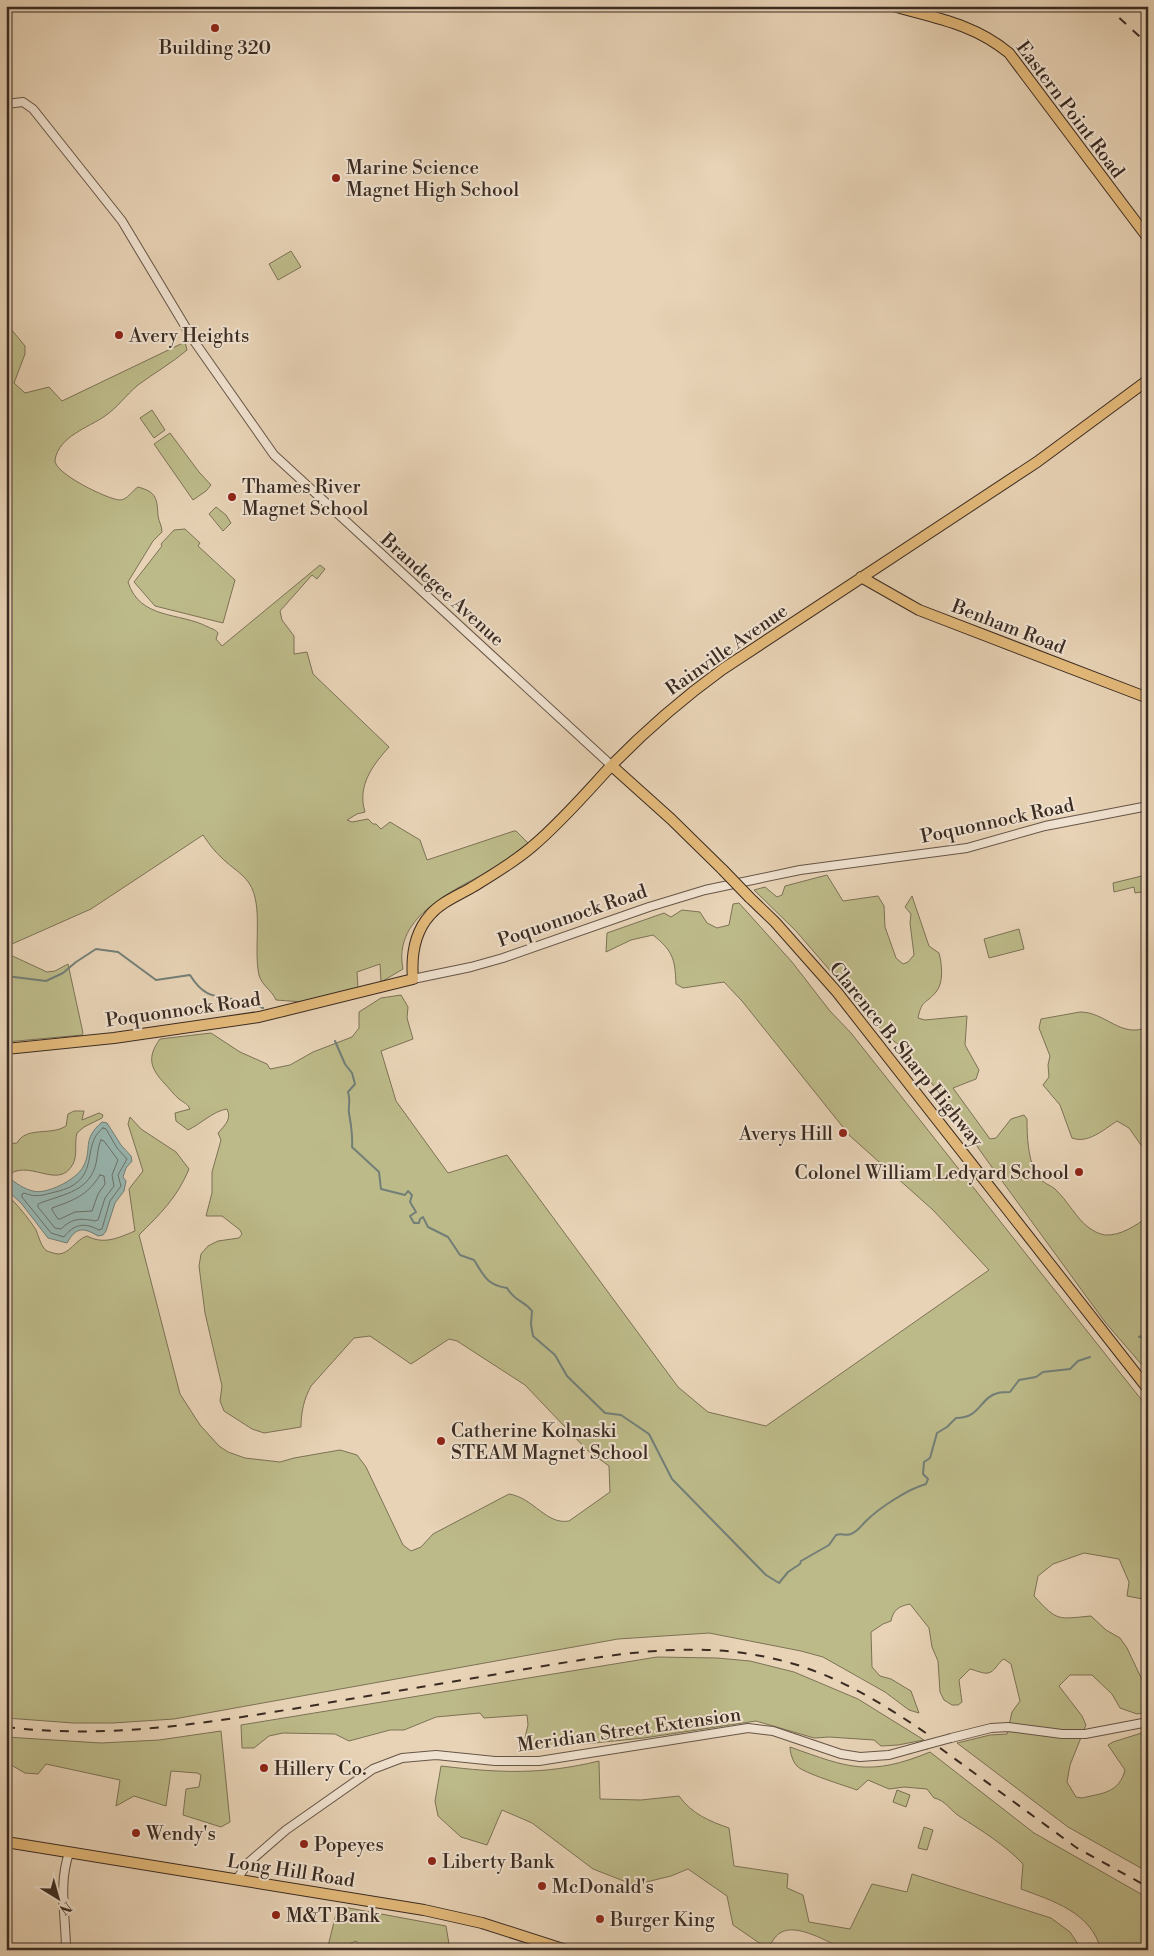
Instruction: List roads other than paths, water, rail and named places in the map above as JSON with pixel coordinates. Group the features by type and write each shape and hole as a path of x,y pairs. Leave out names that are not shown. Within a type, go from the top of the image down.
{"main road":[{"name":"Eastern Point Road","path":"894,6 972,29 992,39 1008,53 1148,238"},
{"name":"Rainville Avenue","path":"414,979 414,949 422,925 430,915 442,905 534,846 612,766 674,707 704,683 861,577 1037,462 1148,380"},
{"name":"Benham Road","path":"861,577 919,610 1148,698"},
{"name":"Clarence B. Sharp Highway","path":"612,766 671,819 775,922 837,992 1148,1388"},
{"name":"Poquonnock Road","path":"6,1049 114,1038 259,1017 414,979"},
{"name":"Long Hill Road","path":"6,1842 424,1910 482,1923 566,1950"}],"street":[{"name":"Brandegee Avenue","path":"6,104 23,102 33,109 110,205 122,221 194,341 274,455 612,766"},
{"name":"Poquonnock Road","path":"414,979 472,967 503,958 649,907 705,890 800,870 967,848 1045,826 1148,806"},
{"name":"Meridian Street Extension","path":"237,1879 248,1863 286,1830 373,1769 391,1761 408,1757 436,1755 495,1761 539,1761 748,1728 773,1731 841,1754 860,1757 889,1755 991,1728 1008,1727 1085,1734 1148,1722"},
{"path":"66,1950 62,1894 65,1865 69,1853"}],"water":[{"path":"102,1122 107,1123 121,1145 131,1156 132,1161 126,1168 123,1177 126,1181 124,1191 115,1203 106,1231 103,1235 98,1236 88,1231 80,1230 67,1243 48,1238 21,1203 10,1193 6,1187 6,1179 9,1178 26,1189 39,1192 53,1189 68,1181 83,1167 86,1161 89,1139"}],"waterway":[{"path":"6,976 46,981 63,973 96,949 118,952 156,980 190,975 202,989 213,996 249,1002 263,1008"},
{"path":"335,1041 345,1064 352,1073 355,1084 348,1092 352,1147 379,1172 381,1189 405,1195 408,1191 412,1195 410,1202 416,1212 410,1216 414,1223 419,1223 423,1217 428,1227 448,1237 460,1255 474,1260 490,1282 507,1288 513,1296 526,1304 532,1311 531,1324 533,1336 555,1355 567,1376 605,1413 621,1415 649,1434 672,1479 766,1575 779,1583 801,1561 829,1545 836,1535 849,1535 853,1533 886,1505 903,1494 926,1484 928,1479 923,1474 924,1462 930,1458 937,1433 956,1418 971,1415 992,1395 1010,1392 1019,1380 1036,1377 1043,1372 1070,1369 1078,1361 1090,1357"},
{"path":"1139,1337 1148,1333"},
{"path":"1141,1337 1148,1345"}],"railway":[{"path":"1106,6 1148,44"},
{"path":"6,1727 84,1731 123,1730 200,1723 579,1660 644,1652 710,1650 743,1653 775,1659 817,1672 877,1701 933,1738"},
{"path":"940,1748 1077,1848 1148,1887"}],"place":[{"name":"Building 320","path":"215,28"},
{"name":"Marine Science Magnet High School","path":"336,178"},
{"name":"Avery Heights","path":"119,335"},
{"name":"Thames River Magnet School","path":"232,497"},
{"name":"Averys Hill","path":"843,1133"},
{"name":"Colonel William Ledyard School","path":"1079,1172"},
{"name":"Catherine Kolnaski STEAM Magnet School","path":"441,1441"},
{"name":"Hillery Co.","path":"264,1768"},
{"name":"Wendy's","path":"136,1833"},
{"name":"Popeyes","path":"304,1844"},
{"name":"Liberty Bank","path":"432,1861"},
{"name":"McDonald's","path":"542,1886"},
{"name":"M&T Bank","path":"276,1915"},
{"name":"Burger King","path":"600,1919"}]}
